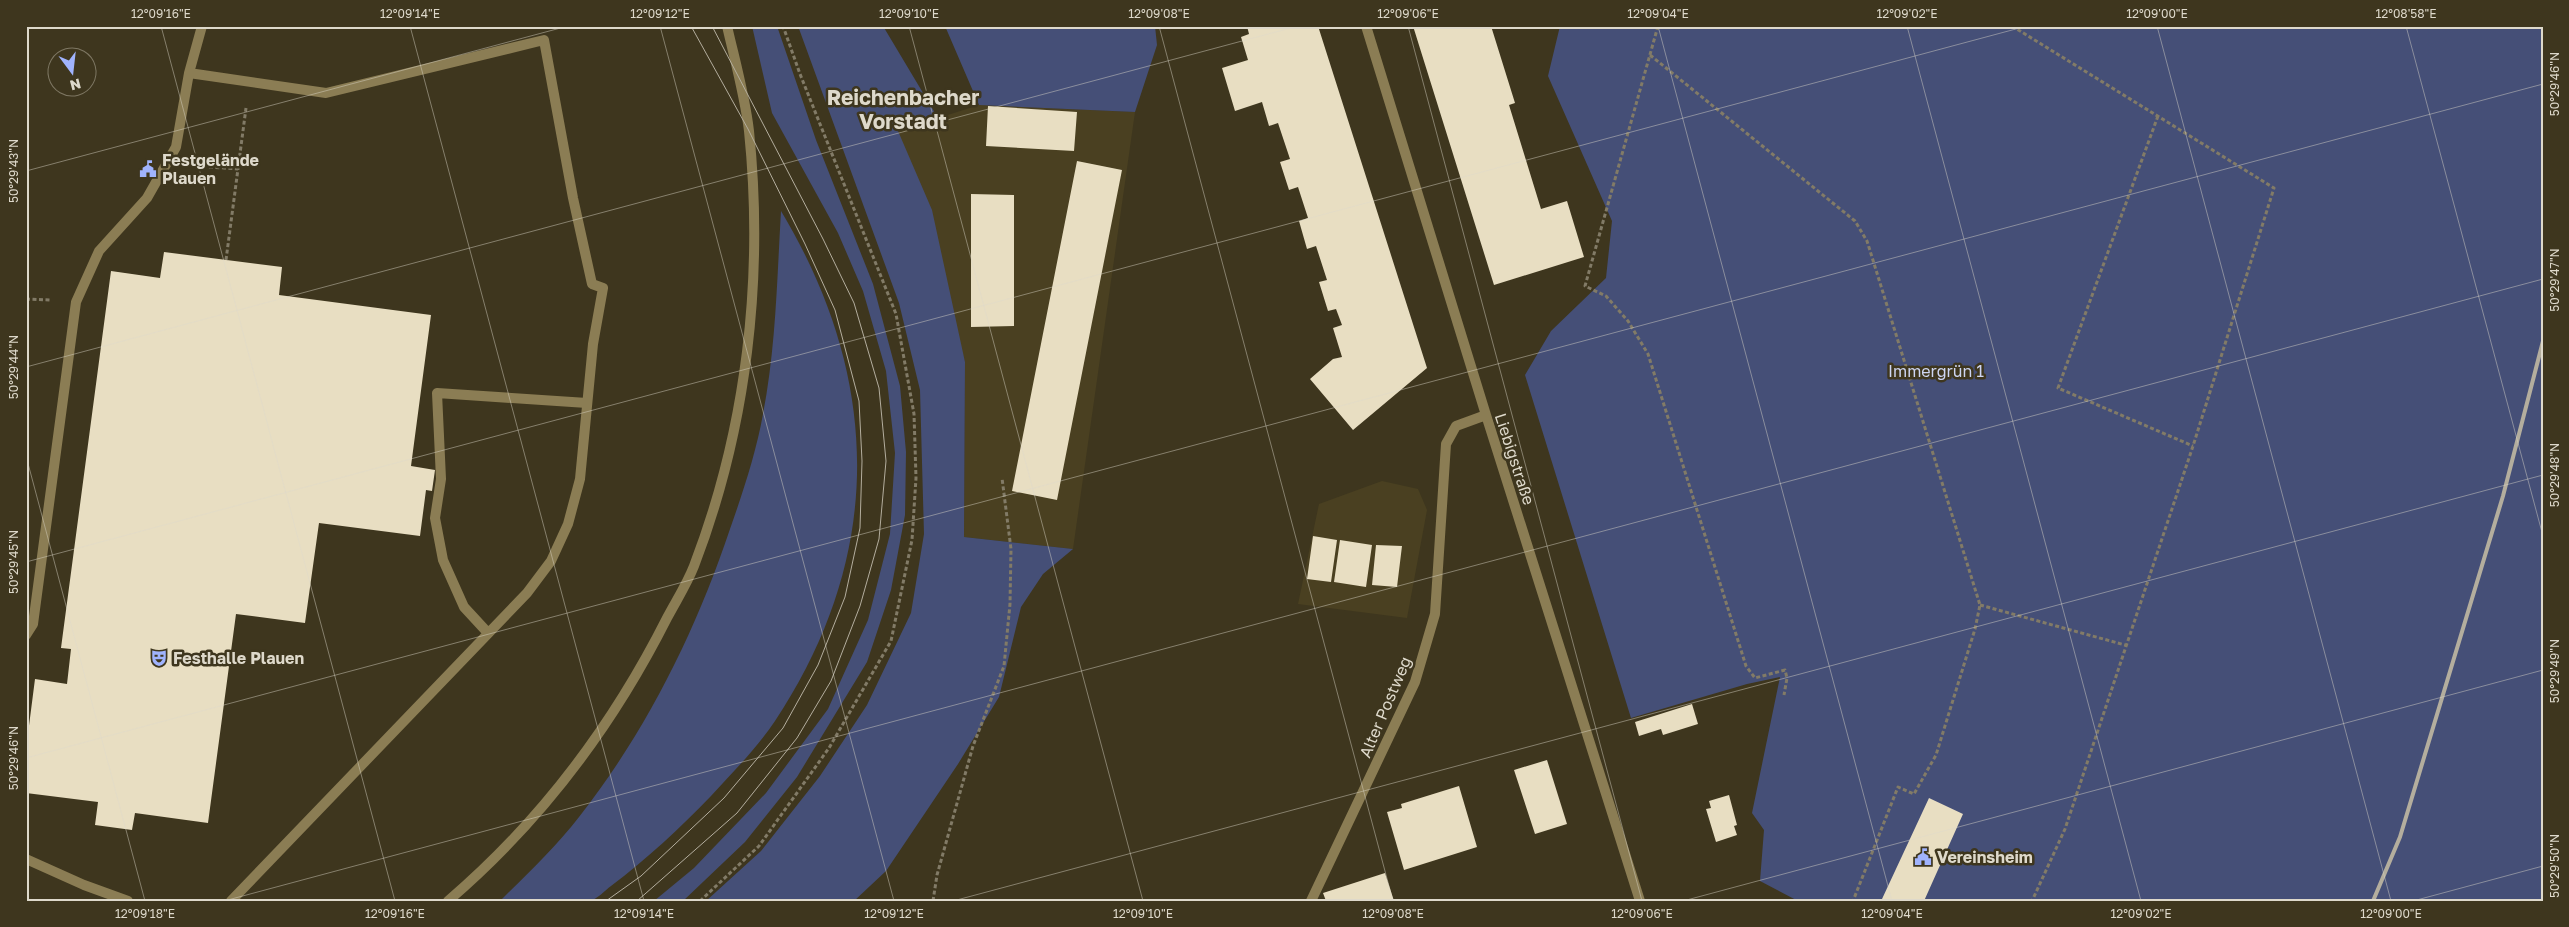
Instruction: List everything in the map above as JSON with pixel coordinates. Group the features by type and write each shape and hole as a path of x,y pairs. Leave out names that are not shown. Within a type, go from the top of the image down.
{"street":[{"path":"26,635 33,624 76,302 99,251 147,198 176,147 189,73 202,26"},
{"path":"448,901 524,827 581,759 645,662 696,558 732,442 749,340 755,230 748,129 726,26"},
{"name":"Liebigstraße","path":"1366,26 1486,415 1640,901"},
{"path":"189,73 326,93 544,40 573,198 592,284 603,288 593,344 580,479 568,524 555,553 527,593 231,901"},
{"path":"488,634 464,607 443,560 435,518 440,479 437,393 587,403"},
{"name":"Alter Postweg","path":"1311,901 1415,682 1435,614 1446,444 1456,426 1486,415"},
{"path":"26,859 84,885 128,901"}],"path":[{"path":"700,901 760,846 829,748 890,641 912,540 916,478 914,414 896,314 800,74 783,26"},
{"path":"1658,26 1585,286 1606,296 1628,321 1648,354 1746,666 1755,678 1785,670 1787,678 1784,696"},
{"path":"2012,26 2274,188 2193,446 2065,828 2032,901"},
{"path":"1650,55 1855,222 1866,241 1980,605 1975,629 1936,755 1914,794 1898,787 1853,901"},
{"path":"226,260 249,82"},
{"path":"2158,116 2058,388 2193,446"},
{"path":"192,166 238,169"},
{"path":"933,901 938,875 974,746 1004,666 1010,604 1011,549 1002,478"},
{"path":"1980,605 2125,645"}],"shaded area":[{"path":"979,105 1135,112 1073,549 964,537 965,362 898,131"},
{"path":"1382,481 1418,489 1427,510 1407,618 1298,604 1319,504"}],"green space":[{"path":"752,26 777,26 816,140 873,284 900,386 906,452 905,515 891,590 867,662 797,777 745,842 683,901 654,901 694,868 766,793 828,709 868,620 890,534 895,453 886,371 863,291 838,233 772,113"},
{"path":"798,26 883,26 938,118 898,131 932,210 965,362 964,537 1073,549 1043,574 1021,607 999,697 958,764 886,871 854,901 706,901 761,851 820,776 867,705 911,613 924,534 920,390 899,303"},
{"path":"945,26 1155,26 1157,45 1135,112 979,105"},
{"name":"Immergrün 1","path":"1560,26 2543,26 2543,901 1798,901 1760,881 1764,830 1752,813 1780,677 1747,684 1631,718 1525,375 1551,331 1606,278 1612,221 1548,76"},
{"path":"781,211 814,274 838,338 852,402 857,467 852,531 837,595 811,658 775,721 744,760 675,831 637,865 592,900 500,901 561,839 604,784 667,679 701,606 740,501 760,429 771,363"}],"building":[{"path":"1247,26 1318,26 1427,368 1353,430 1310,379 1333,359 1342,357 1333,328 1342,325 1336,309 1328,311 1319,282 1327,280 1316,246 1307,249 1299,221 1308,218 1298,187 1289,190 1280,162 1290,159 1278,123 1269,126 1262,102 1235,111 1222,68 1248,60 1241,37 1249,34"},
{"path":"1413,26 1491,26 1515,103 1509,105 1541,209 1567,201 1584,257 1494,285"},
{"path":"988,106 1077,112 1074,151 986,146"},
{"path":"1077,161 1122,170 1057,500 1012,491"},
{"path":"971,194 1014,195 1014,326 971,327"},
{"name":"Festhalle Plauen","path":"164,252 282,267 279,295 431,315 411,466 435,470 432,491 426,490 420,536 319,523 305,623 236,614 208,823 135,813 132,830 95,825 98,802 26,793 26,749 35,679 67,684 71,649 61,648 111,271 160,278"},
{"path":"1313,536 1337,540 1331,582 1307,579"},
{"path":"1340,540 1372,545 1366,587 1334,582"},
{"path":"1376,545 1402,546 1397,587 1372,585"},
{"path":"1692,704 1698,724 1663,735 1661,729 1639,736 1635,722"},
{"path":"1547,760 1567,824 1535,834 1514,770"},
{"path":"1459,786 1477,847 1404,870 1387,812 1402,808 1401,804"},
{"path":"1729,795 1737,825 1734,826 1737,835 1716,842 1706,809 1711,808 1709,801"},
{"name":"Vereinsheim","path":"1929,798 1963,814 1924,901 1885,901 1882,899"},
{"path":"1385,873 1394,901 1326,901 1323,893"}],"tram line":[{"path":"606,901 641,876 724,798 783,728 818,665 845,597 860,528 862,461 859,401 835,310 805,244 748,129 691,26"},
{"path":"637,901 737,813 797,738 831,681 860,606 879,539 886,461 879,388 854,303 823,239 712,26"}],"railway":[{"path":"2373,901 2400,837 2503,496 2543,341"}],"place":[{"name":"Festgelände Plauen","path":"148,169"},
{"name":"Festhalle Plauen","path":"159,658"},
{"name":"Vereinsheim","path":"1923,857"}],"district":[{"name":"Reichenbacher Vorstadt","path":"903,110"}]}
